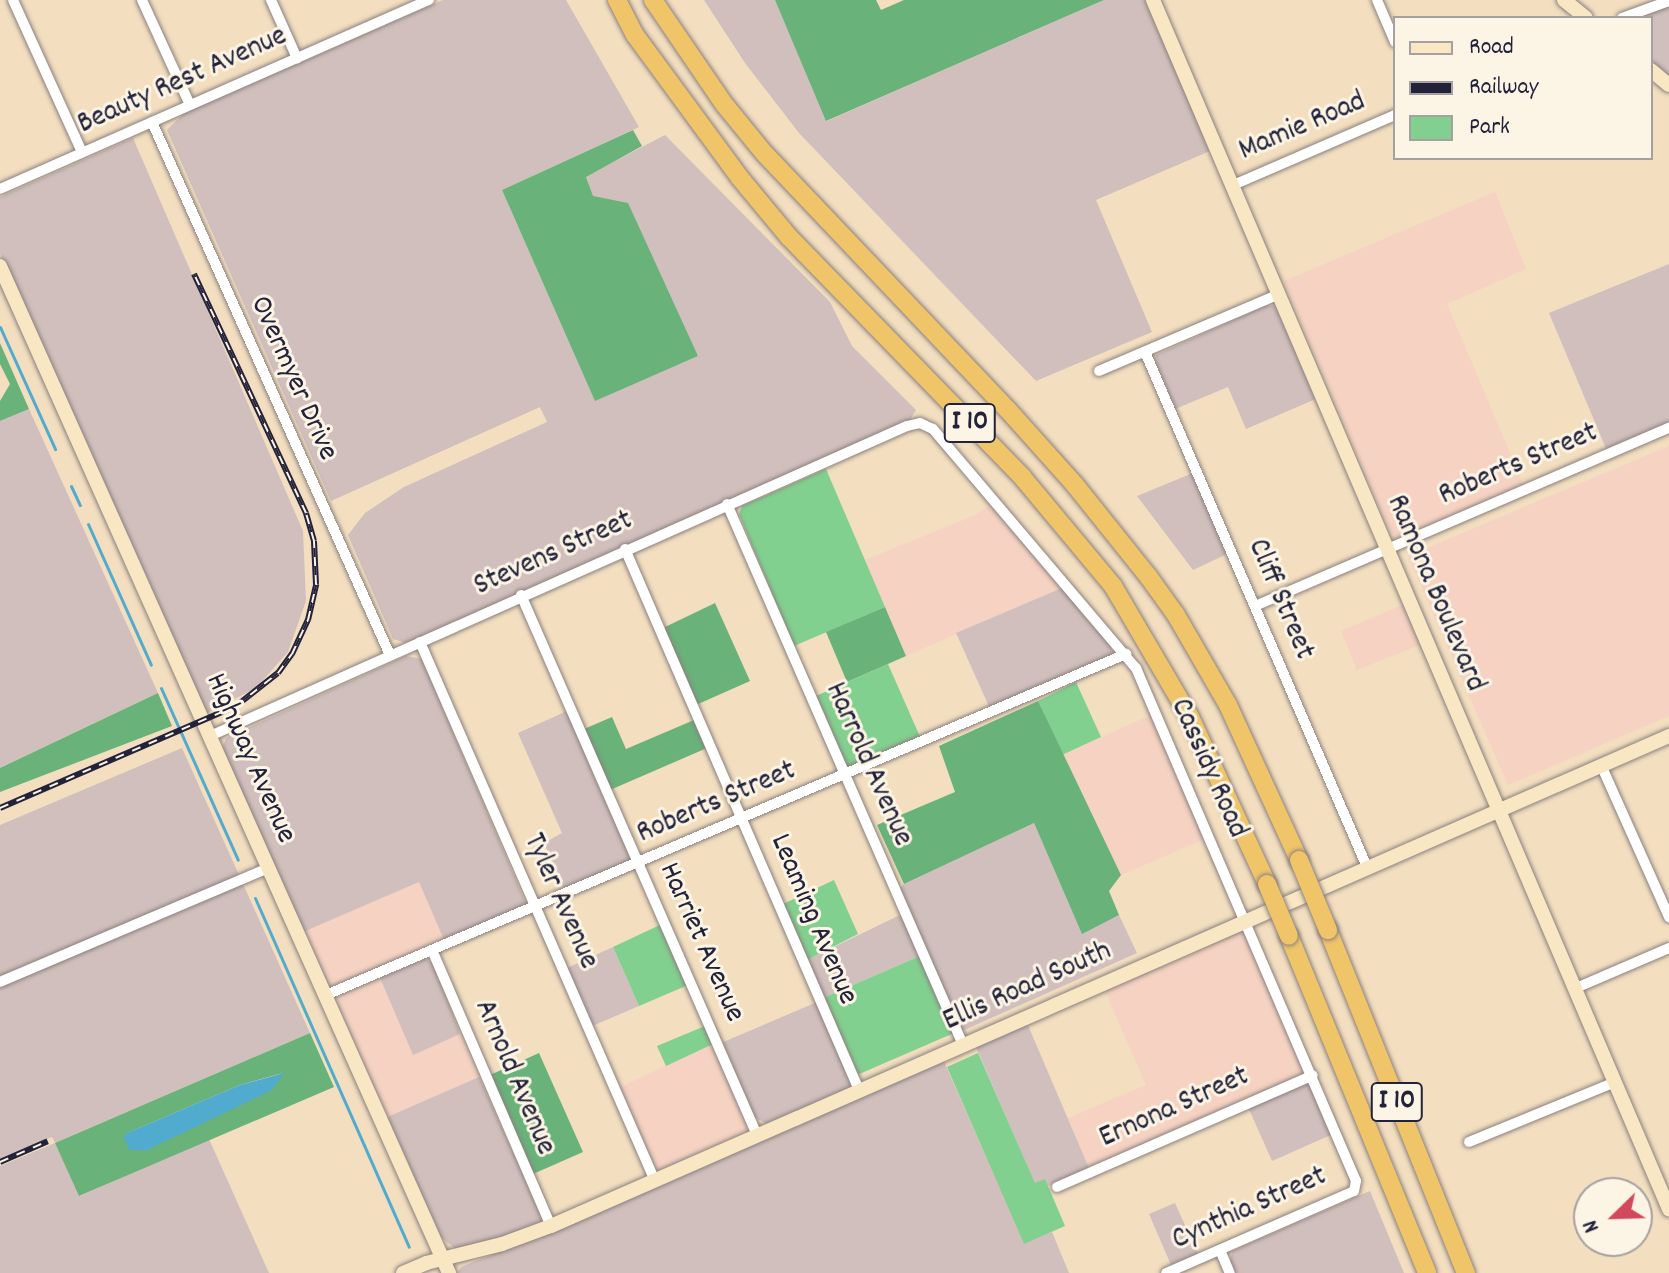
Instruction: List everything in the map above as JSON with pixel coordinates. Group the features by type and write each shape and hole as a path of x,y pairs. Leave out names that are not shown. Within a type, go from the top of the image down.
{"highway":[{"name":"I 10","path":"617,0 635,35 697,123 789,237 1023,478 1113,586 1190,717 1267,884 1425,1273"},
{"name":"I 10","path":"653,0 724,104 764,153 1075,485 1148,576 1184,629 1228,705 1299,860 1466,1273"}],"street":[{"path":"13,0 82,152"},
{"path":"142,0 190,105"},
{"path":"271,0 297,58"},
{"name":"Beauty Rest Avenue","path":"0,189 297,58 403,5 429,0"},
{"name":"Ramona Boulevard","path":"1153,0 1669,1207"},
{"path":"1377,0 1393,37"},
{"path":"1564,0 1584,16"},
{"path":"1628,16 1669,1"},
{"path":"1653,72 1669,85"},
{"name":"Mamie Road","path":"1231,186 1393,116"},
{"name":"Overmyer Drive","path":"152,122 390,655"},
{"name":"Highway Avenue","path":"0,266 446,1266"},
{"path":"1099,371 1277,295"},
{"name":"Cliff Street","path":"1145,352 1367,867"},
{"name":"Stevens Street","path":"210,736 727,504 920,423"},
{"name":"Cassidy Road","path":"920,423 933,429 946,442 1126,654 1142,681 1313,1075 1354,1175 1354,1191"},
{"name":"Roberts Street","path":"1255,606 1669,428"},
{"name":"Harrold Avenue","path":"727,504 963,1045"},
{"name":"Leaming Avenue","path":"625,549 859,1090"},
{"name":"Harriet Avenue","path":"521,595 757,1135"},
{"name":"Tyler Avenue","path":"420,642 655,1181"},
{"name":"Roberts Street","path":"326,995 845,777 1126,654"},
{"name":"Ellis Road South","path":"403,1273 446,1266 551,1226 1669,736"},
{"path":"1601,765 1669,917"},
{"path":"0,982 269,868"},
{"path":"1576,988 1669,948"},
{"name":"Arnold Avenue","path":"432,950 551,1226"},
{"name":"Ernona Street","path":"1057,1187 1313,1075"},
{"path":"1469,1142 1615,1082"},
{"name":"Cynthia Street","path":"1166,1273 1354,1191"},
{"path":"1220,1250 1230,1273"}],"shaded area":[{"path":"443,0 566,0 639,127 502,190 595,400 698,356 592,196 586,176 665,135 830,302 852,346 916,410 910,420 406,643 393,639 348,535 365,513 404,487 547,422 540,407 331,501 167,130 184,113"},
{"path":"704,0 775,0 827,121 1104,0 1145,0 1210,151 1096,200 1152,332 1036,381 799,133 745,63"},
{"path":"1669,5 1669,79 1653,66 1653,16 1639,16"},
{"path":"133,138 303,531 306,601 288,652 256,688 207,713 0,254 0,197"},
{"path":"1495,192 1526,269 1447,304 1524,486 1399,539 1390,531 1284,281"},
{"path":"1669,264 1669,424 1607,451 1549,313"},
{"path":"1265,306 1275,306 1281,312 1318,398 1246,429 1228,387 1175,409 1155,361 1156,355"},
{"path":"29,409 158,693 0,768 0,421"},
{"path":"1669,446 1669,716 1508,785 1408,556"},
{"path":"1193,473 1229,553 1193,570 1137,496"},
{"path":"987,506 993,507 1062,588 906,656 865,560 978,514"},
{"path":"1062,588 1112,646 1111,658 991,711 956,633"},
{"path":"1405,604 1422,644 1357,670 1341,631"},
{"path":"406,656 422,659 526,904 522,909 444,940 419,882 303,932 222,749 226,738"},
{"path":"567,711 631,859 565,891 544,843 562,833 518,733"},
{"path":"1153,714 1207,838 1121,875 1062,755"},
{"path":"182,748 310,1033 55,1143 52,1137 0,1160 0,825"},
{"path":"1034,823 1082,933 1119,915 1137,953 962,1031 899,890 904,884"},
{"path":"419,882 444,940 335,987 326,982 303,932"},
{"path":"902,914 920,956 823,998 807,960"},
{"path":"1231,933 1242,933 1248,939 1305,1068 1300,1077 1089,1168 1068,1118 1146,1085 1104,989"},
{"path":"613,947 639,1006 590,1027 565,969"},
{"path":"425,959 434,965 460,1034 413,1055 380,978"},
{"path":"380,977 413,1054 460,1034 479,1077 385,1118 336,1006 340,996"},
{"path":"817,1002 851,1081 850,1089 769,1125 754,1117 721,1043"},
{"path":"1027,1023 1089,1168 1048,1186 1044,1180 1035,1184 975,1045"},
{"path":"713,1044 747,1124 744,1135 665,1170 658,1169 650,1161 618,1088"},
{"path":"943,1059 1024,1243 1052,1232 1069,1273 457,1273 461,1267 554,1230"},
{"path":"479,1077 542,1217 540,1224 501,1240 457,1250 441,1237 385,1118"},
{"path":"1303,1083 1312,1087 1333,1134 1272,1161 1248,1107"},
{"path":"209,1139 269,1273 0,1273 0,1166 55,1143 80,1196"},
{"path":"1370,1191 1404,1273 1234,1273 1230,1263 1232,1251"},
{"path":"1175,1203 1198,1254 1171,1265 1149,1214"}],"green space":[{"path":"775,0 876,0 881,10 904,0 1104,0 826,121"},
{"path":"633,130 642,146 586,177 593,196 628,203 698,356 595,401 502,190"},
{"path":"0,343 29,409 0,421 0,401 10,384 0,364"},
{"path":"826,469 885,607 794,646 739,514 742,506"},
{"path":"715,603 750,681 696,705 663,628"},
{"path":"885,607 906,656 847,682 826,632"},
{"path":"888,664 921,739 855,770 844,764 816,696"},
{"path":"1076,682 1101,737 1062,755 1038,701"},
{"path":"158,693 172,726 0,792 0,768"},
{"path":"1038,701 1121,875 1109,891 1119,915 1082,934 1034,823 904,884 877,825 955,792 939,746"},
{"path":"612,717 626,749 694,720 707,748 610,790 584,729"},
{"path":"834,880 858,934 807,960 783,904"},
{"path":"662,924 688,985 639,1006 613,947"},
{"path":"920,956 954,1033 857,1075 823,998"},
{"path":"705,1026 713,1044 666,1066 657,1046"},
{"path":"310,1033 334,1087 79,1196 55,1143","holes":["283,1073 127,1133 240,1085"]},
{"path":"539,1053 583,1152 533,1174 490,1075"},
{"path":"978,1053 1035,1183 1045,1179 1065,1226 1024,1244 947,1067"}],"water":[{"path":"284,1073 272,1090 147,1150 130,1150 124,1138 127,1133 240,1085"}],"waterway":[{"path":"0,327 55,449"},
{"path":"71,486 80,505"},
{"path":"88,524 151,665"},
{"path":"161,688 238,860"},
{"path":"255,898 409,1247"}],"railway":[{"path":"0,808 236,706 278,673 292,654 308,620 316,584 314,541 306,513 194,274"},
{"path":"0,1162 48,1141"}]}
